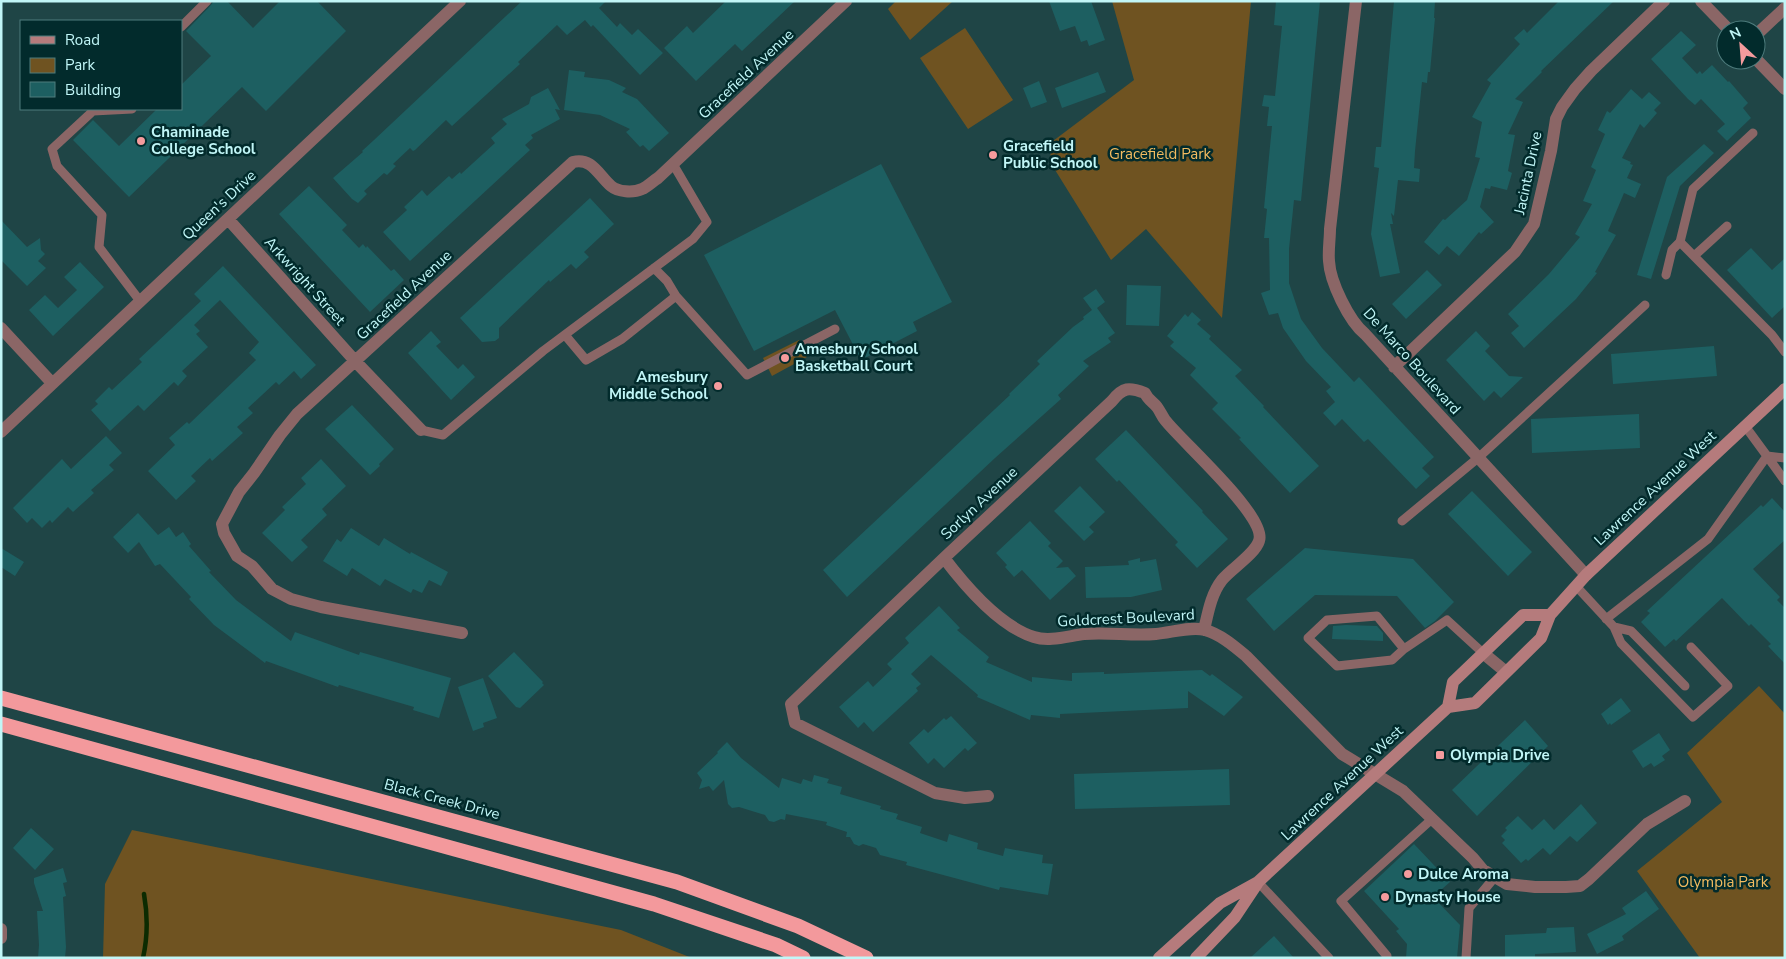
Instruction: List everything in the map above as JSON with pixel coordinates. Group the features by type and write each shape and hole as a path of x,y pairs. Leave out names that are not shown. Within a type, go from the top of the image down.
{"highway":[{"name":"Black Creek Drive","path":"1,698 677,882 798,926 866,958"},
{"path":"1,724 654,904 776,945 803,958"}],"main road":[{"name":"Lawrence Avenue West","path":"1159,958 1220,903 1258,882 1448,707 1475,703 1541,638 1550,615 1586,575 1785,388"},
{"path":"1448,707 1453,682 1523,615 1550,615"},
{"name":"Lawrence Avenue West","path":"1196,958 1234,917 1258,882"}],"street":[{"name":"Queen's Drive","path":"1,432 460,1"},
{"name":"Gracefield Avenue","path":"462,633 321,607 291,599 272,589 252,566 237,556 224,533 222,524 239,492 280,434 297,414 573,162 583,160 598,171 612,187 629,192 641,190 658,178 846,1"},
{"name":"De Marco Boulevard","path":"1356,1 1330,229 1328,262 1336,287 1351,321 1586,575"},
{"name":"Jacinta Drive","path":"1394,367 1516,252 1534,224 1551,151 1556,119 1562,107 1591,71 1664,1"},
{"path":"1701,1 1719,20"},
{"path":"1766,26 1785,8"},
{"path":"1766,69 1785,89"},
{"name":"Arkwright Street","path":"228,219 356,362 421,430"},
{"path":"1,328 52,383"},
{"name":"Sorlyn Avenue","path":"988,796 961,798 935,793 795,723 791,704 1112,401 1118,393 1126,390 1133,389 1145,393 1149,401 1155,405 1165,420 1226,484 1260,531 1260,541 1256,548 1222,580 1206,614 1204,630"},
{"name":"Goldcrest Boulevard","path":"944,558 960,578 991,610 1017,629 1036,638 1055,638 1085,634 1157,634 1204,630 1229,642 1246,656 1342,754 1376,775"},
{"path":"1483,653 1506,672"},
{"path":"1376,775 1403,791 1483,870 1494,878 1507,884 1535,888 1580,886 1647,824 1685,801"},
{"path":"1,929 1,938"}],"lane":[{"path":"182,26 207,1"},
{"path":"112,110 93,111 52,149 57,166 102,215 99,247 140,301"},
{"path":"1666,275 1672,250 1680,242 1693,189 1753,133"},
{"path":"421,430 444,434 543,351 692,240 707,222 673,164"},
{"path":"1694,256 1727,226"},
{"path":"1680,242 1772,335 1785,352"},
{"path":"654,268 667,281 676,296 747,375 835,329"},
{"path":"564,335 586,360 622,339 676,296"},
{"path":"1402,521 1478,458 1645,305"},
{"path":"1745,426 1785,481"},
{"path":"1767,456 1785,458"},
{"path":"1606,619 1708,539 1767,456"},
{"path":"1576,586 1614,627 1621,643 1693,717 1728,686 1691,647"},
{"path":"1404,649 1376,616 1327,620 1308,638 1337,666 1392,660 1404,649 1447,620 1483,653"},
{"path":"1614,627 1631,631 1685,686"},
{"path":"1387,958 1341,901 1432,819"},
{"path":"1466,958 1469,908 1494,878"},
{"path":"1258,882 1329,958"}],"green space":[{"path":"896,1 953,1 910,40 888,9"},
{"name":"Gracefield Park","path":"1112,1 1251,1 1222,318 1146,229 1111,260 1052,165 1049,144 1134,80"},
{"path":"965,28 1013,100 968,129 920,58"},
{"name":"Amesbury School Basketball Court","path":"799,340 807,357 772,376 763,358"},
{"name":"Olympia Park","path":"1759,686 1785,714 1785,958 1700,958 1637,871 1722,802 1687,753"},
{"path":"132,830 621,930 692,958 103,958 105,884"}],"building":[{"path":"214,1 227,1 253,28 280,1 317,1 346,31 266,111 242,87 129,197 73,140 93,120 119,146 156,110 182,110 182,84 211,56 186,31"},
{"path":"522,1 606,1 599,8 617,27 620,23 632,35 638,29 663,53 640,75 593,25 591,27 585,20 567,35 557,25 518,62 520,64 452,126 446,120 415,150 413,151 410,148 393,164 396,166 387,175 384,173 364,191 367,194 358,203 352,199 333,178 363,152"},
{"path":"726,1 795,1 742,51 735,44 696,81 664,48 687,26 693,33"},
{"path":"1049,1 1091,1 1105,40 1089,46 1087,40 1081,42 1075,26 1060,31"},
{"path":"1276,1 1320,1 1301,201 1294,200 1289,249 1289,283 1301,319 1322,348 1354,382 1359,377 1434,457 1422,468 1430,476 1416,489 1368,439 1364,442 1342,419 1335,426 1323,413 1335,402 1326,391 1331,387 1306,361 1283,328 1278,313 1269,315 1261,293 1270,290 1269,238 1264,238 1267,209 1264,208 1272,126 1267,126 1269,107 1262,106 1264,95 1275,96 1282,26 1274,25"},
{"path":"1394,1 1435,1 1435,18 1430,72 1428,72 1427,83 1422,82 1415,151 1414,168 1420,169 1419,182 1398,180 1394,216 1391,213 1393,224 1390,224 1400,273 1380,277 1371,234 1379,168 1374,167 1376,147 1381,147"},
{"path":"1559,1 1614,1 1541,71 1515,99 1523,102 1508,134 1515,135 1508,171 1512,173 1507,190 1491,186 1490,189 1485,188 1480,207 1494,222 1481,234 1479,232 1459,256 1447,246 1439,255 1424,242 1443,219 1445,220 1467,200 1480,158 1475,157 1482,122 1472,117 1491,83 1487,80 1520,44 1514,38 1524,29 1527,33"},
{"path":"1681,31 1696,45 1682,58 1697,74 1700,71 1702,74 1712,65 1748,103 1743,108 1751,118 1727,141 1717,131 1725,124 1701,99 1695,105 1688,99 1651,59"},
{"path":"569,70 585,72 584,77 609,80 626,88 622,92 637,99 669,133 649,151 643,145 640,147 626,132 630,129 600,115 564,110"},
{"path":"1098,72 1106,92 1062,108 1055,88"},
{"path":"1039,81 1047,102 1031,108 1023,88"},
{"path":"548,88 560,110 555,109 560,119 531,135 533,138 525,145 530,150 410,261 383,232 407,210 404,207 422,190 427,196 449,176 452,179 460,172 461,174 495,143 491,138 507,124 502,119 529,104 531,97"},
{"path":"1631,89 1642,99 1649,92 1661,103 1654,110 1657,113 1644,128 1640,124 1622,158 1633,165 1627,178 1641,184 1635,198 1624,193 1608,231 1616,235 1595,272 1597,273 1576,299 1524,348 1511,333 1519,326 1508,314 1549,274 1580,237 1575,234 1592,204 1583,201 1596,170 1591,167 1605,134 1598,130 1607,111 1610,113"},
{"path":"1704,144 1714,153 1680,186 1651,279 1637,275 1667,177"},
{"path":"881,164 952,302 913,322 917,331 861,360 835,310 754,351 704,255"},
{"path":"309,186 347,225 342,230 359,248 363,244 366,248 367,246 391,271 394,269 404,280 370,312 279,214"},
{"path":"590,198 614,224 584,252 589,257 576,269 571,264 550,282 549,280 499,328 499,338 495,341 482,342 460,318"},
{"path":"1,220 27,247 40,238 41,250 45,254 38,261 46,268 27,286 1,260"},
{"path":"1751,248 1772,270 1785,258 1785,306 1772,318 1727,270"},
{"path":"80,262 104,287 53,336 29,310 45,295 58,308 77,290 64,277"},
{"path":"223,266 316,365 301,379 294,371 279,385 276,382 248,408 253,413 237,427 243,433 212,461 210,458 191,476 196,481 176,500 148,471 175,445 169,438 187,422 189,424 256,360 249,353 259,342 220,300 194,325 200,331 196,334 208,347 182,371 187,376 178,386 174,382 144,411 138,405 110,431 91,410 98,404 95,401 109,387 112,390 142,362 139,359 201,301 194,294"},
{"path":"1427,270 1442,285 1406,319 1392,304"},
{"path":"1127,285 1161,286 1159,326 1126,325"},
{"path":"1096,289 1105,302 1097,308 1115,333 1108,338 1111,342 1083,361 1089,366 1058,395 1061,399 995,458 847,597 823,570 1010,395 1040,364 1037,361 1084,319 1083,317 1092,310 1083,298"},
{"path":"1192,312 1201,320 1197,324 1211,336 1209,339 1242,370 1235,376 1319,466 1290,493 1239,439 1241,438 1212,409 1218,403 1190,375 1196,368 1170,346 1174,342 1167,336 1185,314 1188,317"},
{"path":"431,331 441,342 436,346 458,369 463,364 475,377 451,400 408,353"},
{"path":"1476,331 1490,346 1485,351 1509,376 1523,377 1501,398 1494,391 1484,401 1446,360"},
{"path":"1714,346 1717,376 1613,384 1611,354"},
{"path":"352,405 394,449 370,475 325,429"},
{"path":"1639,414 1640,448 1532,453 1531,419"},
{"path":"1126,430 1228,539 1197,568 1175,545 1178,542 1119,480 1117,482 1095,459"},
{"path":"106,436 122,453 109,465 114,470 91,490 94,493 73,512 68,507 52,523 50,520 42,528 32,518 27,523 13,508 62,459 71,469"},
{"path":"321,459 346,486 322,509 327,515 301,540 308,547 292,562 262,533 285,510 282,507 306,484 301,478"},
{"path":"1080,486 1105,512 1089,527 1094,532 1084,541 1054,511"},
{"path":"1472,491 1532,552 1508,576 1448,514"},
{"path":"1772,498 1785,512 1785,540 1753,569 1780,597 1777,600 1785,608 1785,664 1768,646 1771,644 1751,624 1749,626 1722,598 1676,641 1674,639 1665,647 1641,622 1650,613 1647,611 1761,505 1763,507"},
{"path":"138,513 158,535 169,527 176,537 183,532 191,544 189,546 211,571 209,572 236,600 291,641 295,632 359,655 360,652 451,678 439,718 413,710 414,707 339,685 338,687 266,661 265,663 214,625 160,564 155,566 139,542 128,553 113,537"},
{"path":"1030,521 1051,543 1048,546 1063,561 1056,568 1068,567 1076,576 1050,600 1022,570 1014,577 1005,567 1007,565 996,553"},
{"path":"351,528 379,546 384,538 410,554 411,552 448,572 441,586 429,580 422,593 413,589 411,593 385,579 380,586 352,568 347,576 323,561 337,539 341,542"},
{"path":"1,548 24,562 15,576 1,567"},
{"path":"1305,548 1413,559 1454,602 1425,628 1397,596 1315,595 1274,631 1246,599"},
{"path":"1140,558 1140,562 1156,559 1162,590 1131,597 1086,598 1085,567 1129,565 1128,561"},
{"path":"939,606 960,628 957,630 989,657 986,662 1032,682 1032,677 1072,681 1072,673 1104,672 1104,674 1202,670 1210,676 1212,674 1243,697 1224,716 1188,691 1188,708 1060,714 1060,718 1031,715 1030,720 977,697 978,695 931,655 911,674 921,684 916,688 918,691 873,732 864,722 858,728 839,707 868,681 873,687 892,669 887,664 909,643 905,638"},
{"path":"1333,626 1377,626 1383,633 1383,641 1332,639"},
{"path":"514,652 544,685 520,708 516,707 488,676"},
{"path":"483,678 497,718 483,723 484,727 473,731 458,687"},
{"path":"1621,698 1631,711 1611,725 1610,723 1608,725 1601,714"},
{"path":"951,716 977,743 968,751 965,748 944,768 934,758 928,764 909,743 924,729 928,733 944,718 946,720"},
{"path":"1525,720 1548,746 1477,816 1452,790"},
{"path":"1659,733 1670,750 1662,756 1665,760 1654,767 1651,763 1643,768 1632,751"},
{"path":"727,742 741,758 779,788 782,778 801,784 803,779 812,782 814,775 829,779 827,783 842,787 840,794 881,806 880,809 898,814 896,819 922,827 920,833 947,842 949,834 978,843 977,849 1003,856 1005,848 1043,855 1042,863 1053,864 1048,895 1000,887 999,890 906,865 907,862 880,855 876,848 863,844 859,846 854,844 850,837 846,837 847,832 826,825 827,822 786,814 785,820 781,819 774,822 769,821 765,815 739,807 732,808 728,804 724,780 713,791 709,786 699,789 702,780 697,773"},
{"path":"1229,769 1230,805 1075,809 1074,774"},
{"path":"1581,804 1597,823 1577,842 1570,836 1550,855 1543,848 1528,861 1526,859 1521,863 1502,843 1505,840 1501,836 1507,830 1505,828 1518,816 1532,830 1544,819 1554,830"},
{"path":"31,828 54,849 35,870 13,848"},
{"path":"1414,844 1450,882 1433,897 1460,925 1457,958 1406,958 1407,944 1396,931 1399,929 1364,891"},
{"path":"63,868 67,882 63,883 66,896 63,897 65,958 38,958 37,911 43,911 34,878"},
{"path":"1646,891 1659,909 1622,936 1624,940 1597,954 1587,934 1626,914 1622,908"},
{"path":"1574,927 1576,952 1535,954 1535,958 1505,958 1505,935 1546,933 1547,928"},
{"path":"1274,936 1294,958 1250,958"}],"waterway":[{"path":"143,958 147,926 144,894"}],"place":[{"name":"Chaminade College School","path":"141,141"},
{"name":"Gracefield Public School","path":"993,155"},
{"name":"Amesbury School Basketball Court","path":"785,358"},
{"name":"Amesbury Middle School","path":"718,386"},
{"name":"Olympia Drive","path":"1440,755"},
{"name":"Dulce Aroma","path":"1408,874"},
{"name":"Dynasty House","path":"1385,897"}]}
